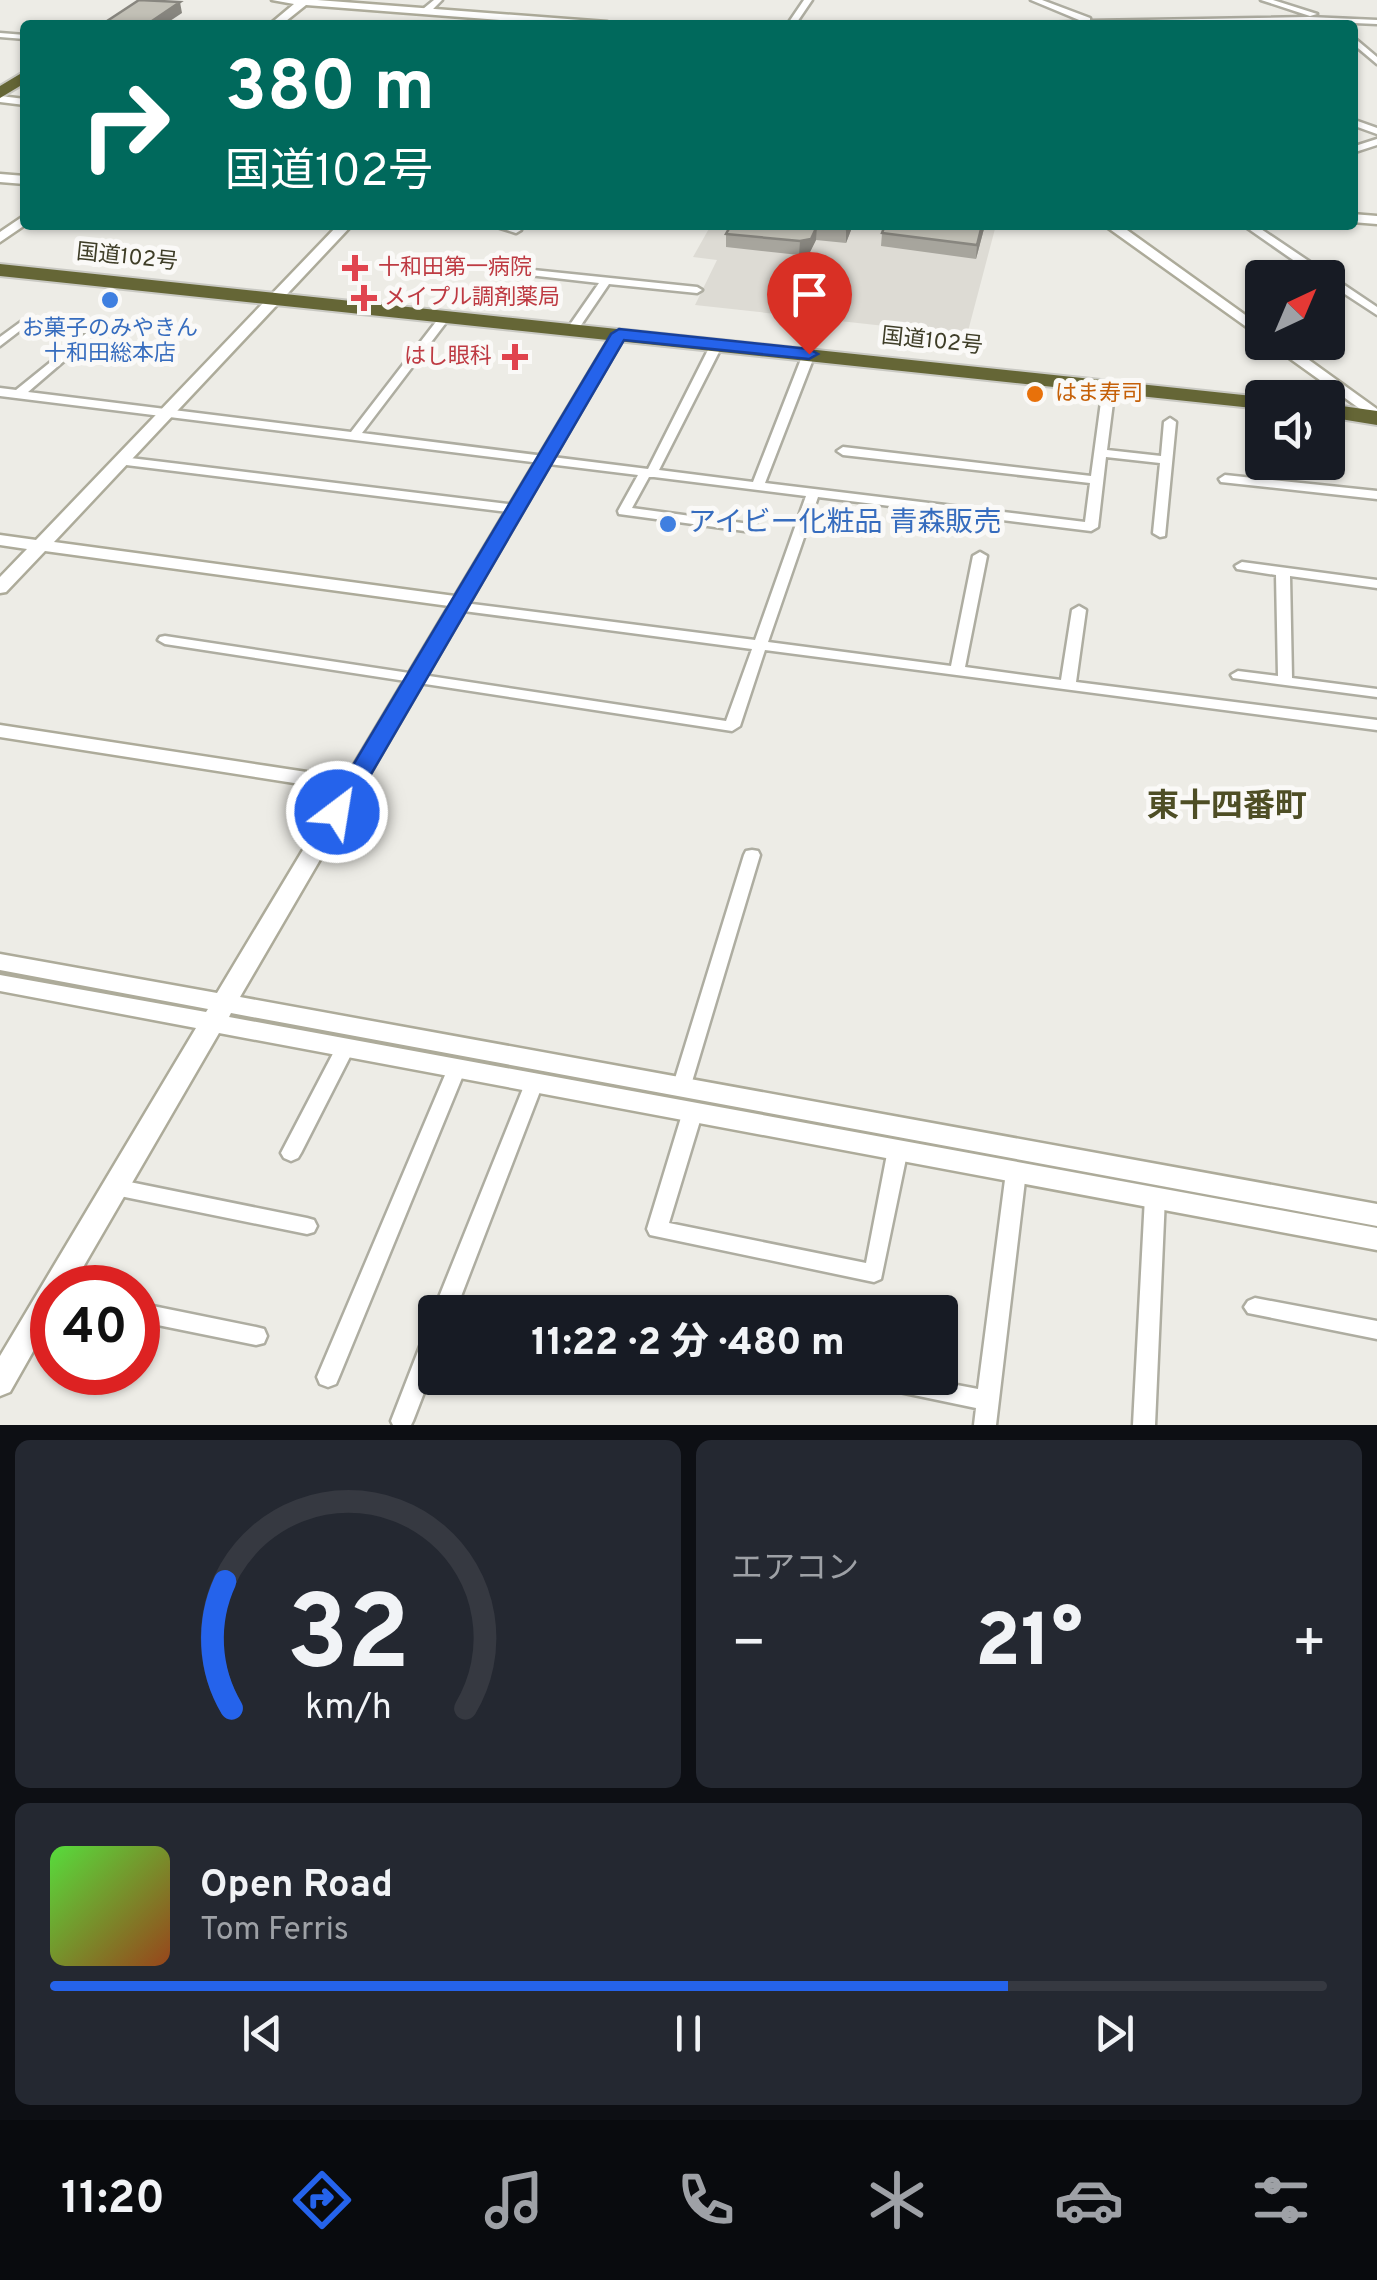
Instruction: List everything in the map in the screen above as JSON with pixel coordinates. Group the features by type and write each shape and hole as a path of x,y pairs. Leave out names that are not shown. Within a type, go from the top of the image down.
{"highway":[{"path":"0,96 20,80"},
{"name":"国道102号","path":"0,270 1245,401"},
{"path":"1345,413 1377,417"}],"street":[{"path":"277,0 518,20"},
{"path":"426,11 438,0"},
{"path":"1035,0 1088,20"},
{"path":"1265,0 1328,19 1344,20"},
{"path":"280,20 305,1"},
{"path":"541,20 555,6"},
{"path":"1322,20 1328,19"},
{"path":"1358,44 1377,62"},
{"path":"0,238 20,223"},
{"path":"0,588 340,230"},
{"path":"1118,230 1245,322"},
{"path":"1255,230 1377,312"},
{"path":"533,273 697,290"},
{"path":"574,329 606,280"},
{"path":"353,437 446,316"},
{"path":"0,342 22,324"},
{"path":"19,394 89,334"},
{"path":"69,1265 619,334"},
{"path":"717,344 624,511 752,528"},
{"path":"758,486 809,354"},
{"path":"1299,360 1377,417"},
{"path":"0,392 1091,526 1109,387"},
{"path":"1160,533 1170,422"},
{"path":"843,451 1097,480"},
{"path":"1100,453 1167,460"},
{"path":"122,460 516,509"},
{"path":"1225,479 1377,495"},
{"path":"166,640 732,726 812,492"},
{"path":"0,540 1377,726"},
{"path":"958,670 980,556"},
{"path":"1242,566 1377,584"},
{"path":"1283,572 1285,680"},
{"path":"1068,685 1078,610"},
{"path":"1238,675 1377,693"},
{"path":"0,730 352,786"},
{"path":"682,1086 752,855"},
{"path":"0,962 218,1012 346,1047 1377,1239"},
{"path":"0,983 218,1012 682,1086 1377,1215"},
{"path":"292,1152 346,1047"},
{"path":"328,1377 457,1068"},
{"path":"451,1295 535,1082"},
{"path":"693,1110 657,1229 874,1273 898,1149"},
{"path":"985,1425 1016,1172"},
{"path":"115,1187 307,1226"},
{"path":"1144,1425 1155,1197"},
{"path":"1255,1307 1377,1330"},
{"path":"160,1316 256,1336"},
{"path":"0,1383 9,1349 30,1322"},
{"path":"402,1421 418,1380"},
{"path":"958,1394 988,1400"}],"shaded area":[{"path":"708,230 995,230 967,335 695,305 717,260 693,257"}],"building":[{"path":"139,0 180,2 153,20 109,20"},
{"path":"728,230 815,230 811,239 800,241 726,234"},
{"path":"883,230 981,230 977,245 882,233"}],"place":[{"name":"十和田第一病院","path":"355,268"},
{"name":"メイプル調剤薬局","path":"364,298"},
{"name":"お菓子のみやきん 十和田総本店","path":"110,300"},
{"name":"はし眼科","path":"515,357"},
{"name":"はま寿司","path":"1035,394"},
{"name":"アイビー化粧品 青森販売","path":"668,524"}],"district":[{"name":"東十四番町","path":"1227,808"}],"route":[{"path":"337,812 619,334 809,354"}]}
